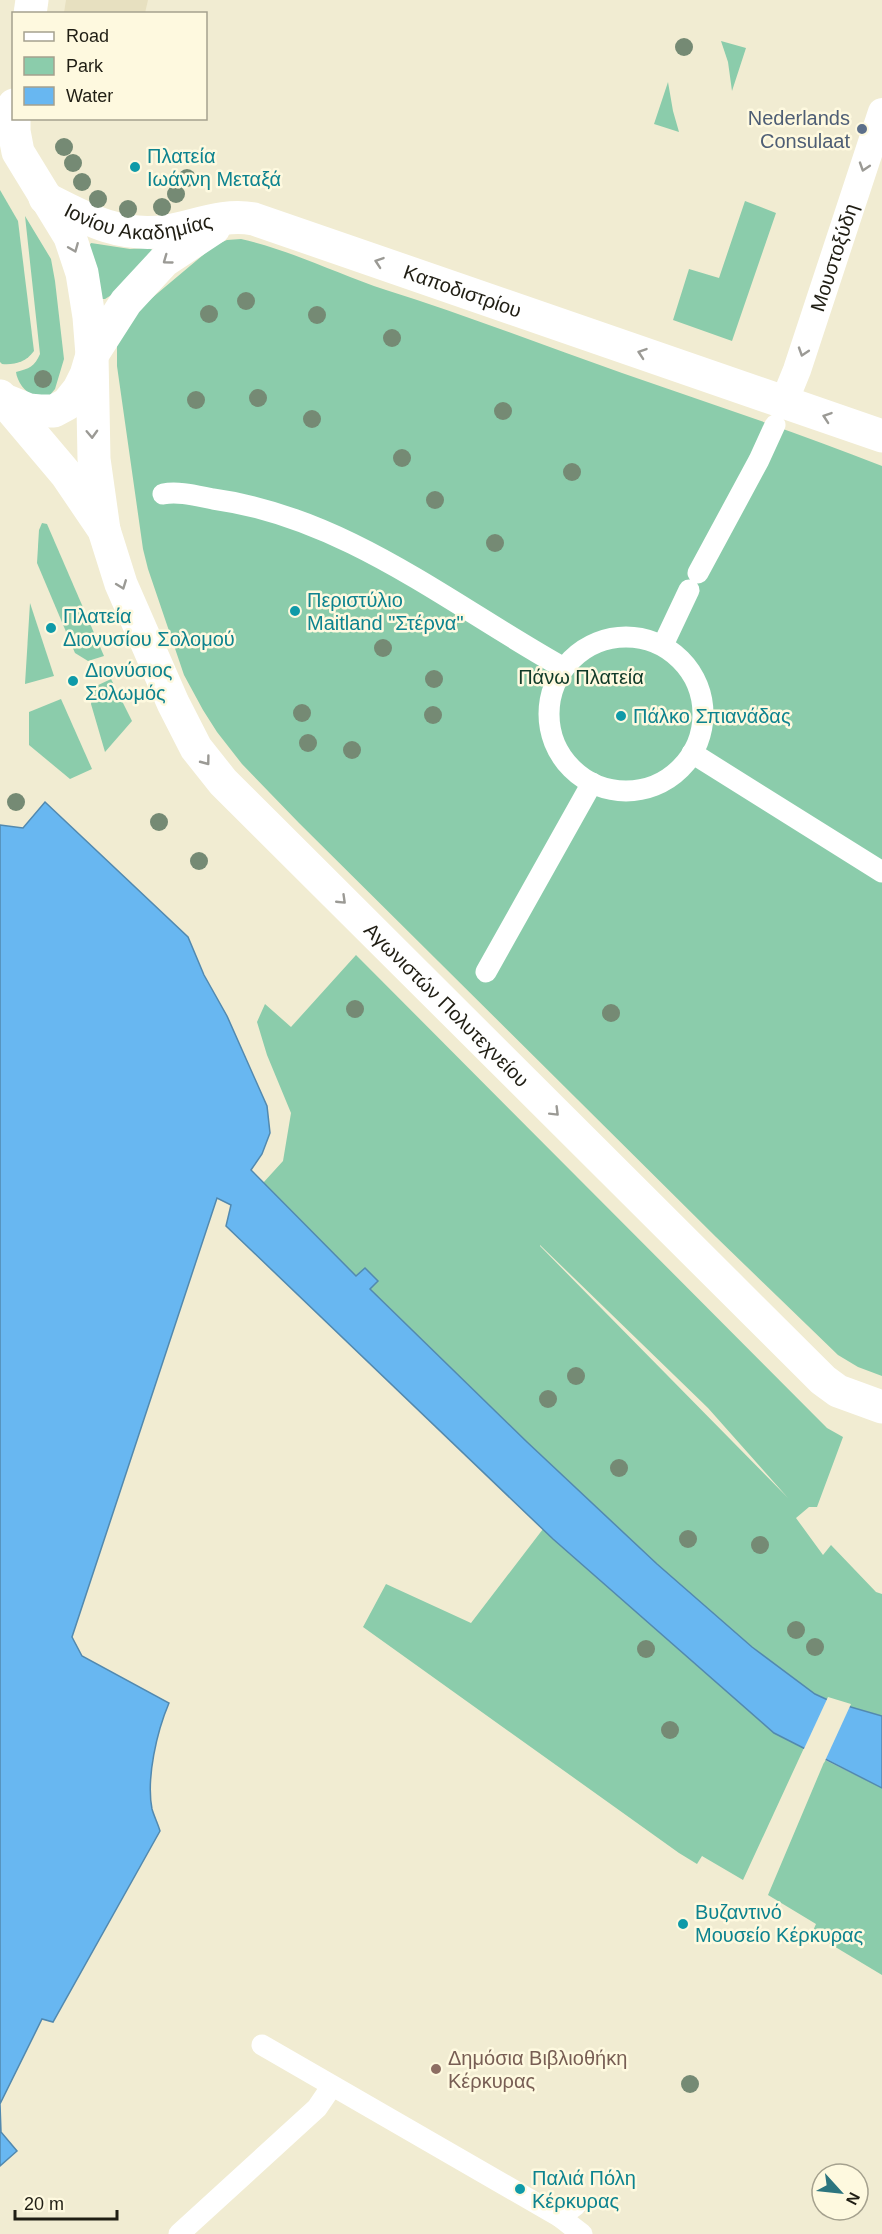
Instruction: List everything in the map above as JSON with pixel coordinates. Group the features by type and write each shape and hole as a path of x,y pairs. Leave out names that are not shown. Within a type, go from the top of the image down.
{"street":[{"name":"Μουστοξύδη","path":"779,414 797,370 882,112"},
{"name":"Ιονίου Ακαδημίας","path":"14,120 18,152 64,226 79,258 89,317 94,459 104,530"},
{"name":"Ιονίου Ακαδημίας","path":"45,198 106,227 124,231 168,231 234,217"},
{"name":"Καποδιστρίου","path":"234,217 254,219 292,231 779,414 882,436"},
{"path":"92,355 126,302 164,261 234,217"},
{"name":"Ιονίου Ακαδημίας","path":"1,398 29,410 54,411 67,404 79,389 92,355"},
{"path":"1,398 66,474 104,530"},
{"path":"663,645 693,581 759,460 779,414"},
{"path":"163,494 181,494 262,508 343,538 388,562 511,639 564,669"},
{"name":"Αγωνιστών Πολυτεχνείου","path":"104,530 121,584 173,703 196,748 223,782 823,1380 838,1391 882,1407"},
{"path":"611,638 646,639 663,645 683,661 697,683 703,708 703,720 692,753 674,774 650,787 624,791 607,789 575,772 562,758 549,721 550,703 555,685 564,669 577,655 593,644 611,638"},
{"path":"692,753 882,872"},
{"path":"486,972 592,783"},
{"path":"262,2045 332,2086 568,2211 582,2234"},
{"path":"179,2234 317,2108 332,2086"}],"shaded area":[{"path":"66,0 148,0 145,12 64,12"}],"green space":[{"path":"721,41 746,48 732,91 728,62"},
{"path":"668,82 673,111 679,132 654,124"},
{"path":"0,190 18,221 34,351 24,360 7,364 0,362"},
{"path":"745,201 776,213 732,341 673,320 689,269 719,278"},
{"path":"25,216 51,259 55,281 64,359 55,389 50,395 36,396 28,392 20,383 16,372 31,366 40,354"},
{"name":"Πάνω Πλατεία","path":"241,239 296,256 368,284 817,441 882,466 882,1376 858,1367 838,1355 716,1237 299,823 242,764 203,710 184,675 143,549 117,366 117,344 140,308 215,245 227,240"},
{"path":"91,243 153,250 113,294 100,299 88,248"},
{"path":"42,523 47,524 104,656 88,661 75,653 37,563 39,530"},
{"path":"30,603 54,676 25,684"},
{"path":"111,679 132,721 105,752 91,704 94,687"},
{"path":"61,699 92,769 70,779 29,745 29,712"},
{"path":"356,955 827,1428 843,1437 817,1507 809,1507 796,1518 823,1555 831,1545 876,1592 882,1594 882,1716 830,1701 815,1694 752,1647 657,1564 527,1442 370,1289 378,1281 365,1268 356,1276 263,1183 283,1161 291,1113 267,1055 257,1022 265,1004 291,1027","holes":["540,1245 708,1408 788,1498"]},
{"path":"543,1529 774,1733 804,1748 743,1880 702,1856 697,1864 679,1853 363,1627 386,1584 471,1623"},
{"path":"825,1760 882,1788 882,1975 812,1933 816,1924 768,1895"}],"water":[{"path":"45,802 188,937 204,975 227,1016 267,1106 270,1133 262,1154 251,1170 356,1276 365,1268 378,1281 370,1289 527,1442 657,1564 752,1647 815,1694 830,1701 882,1716 882,1788 774,1733 553,1539 226,1226 231,1205 217,1198 72,1637 82,1656 169,1703 160,1727 150,1783 152,1809 160,1831 53,2022 42,2019 0,2104 0,825 23,828"},
{"path":"0,2104 1,2132 17,2151 0,2166"}],"pier":[{"path":"828,1697 851,1704 824,1763 803,1751"}],"place":[{"name":"Nederlands Consulaat","path":"862,129"},
{"name":"Πλατεία Ιωάννη Μεταξά","path":"135,167"},
{"name":"Περιστύλιο Maitland \"Στέρνα\"","path":"295,611"},
{"name":"Πλατεία Διονυσίου Σολομού","path":"51,628"},
{"name":"Διονύσιος Σολωμός","path":"73,681"},
{"name":"Πάλκο Σπιανάδας","path":"621,716"},
{"name":"Βυζαντινό Μουσείο Κέρκυρας","path":"683,1924"},
{"name":"Δημόσια Βιβλιοθήκη Κέρκυρας","path":"436,2069"},
{"name":"Παλιά Πόλη Κέρκυρας","path":"520,2189"}]}
